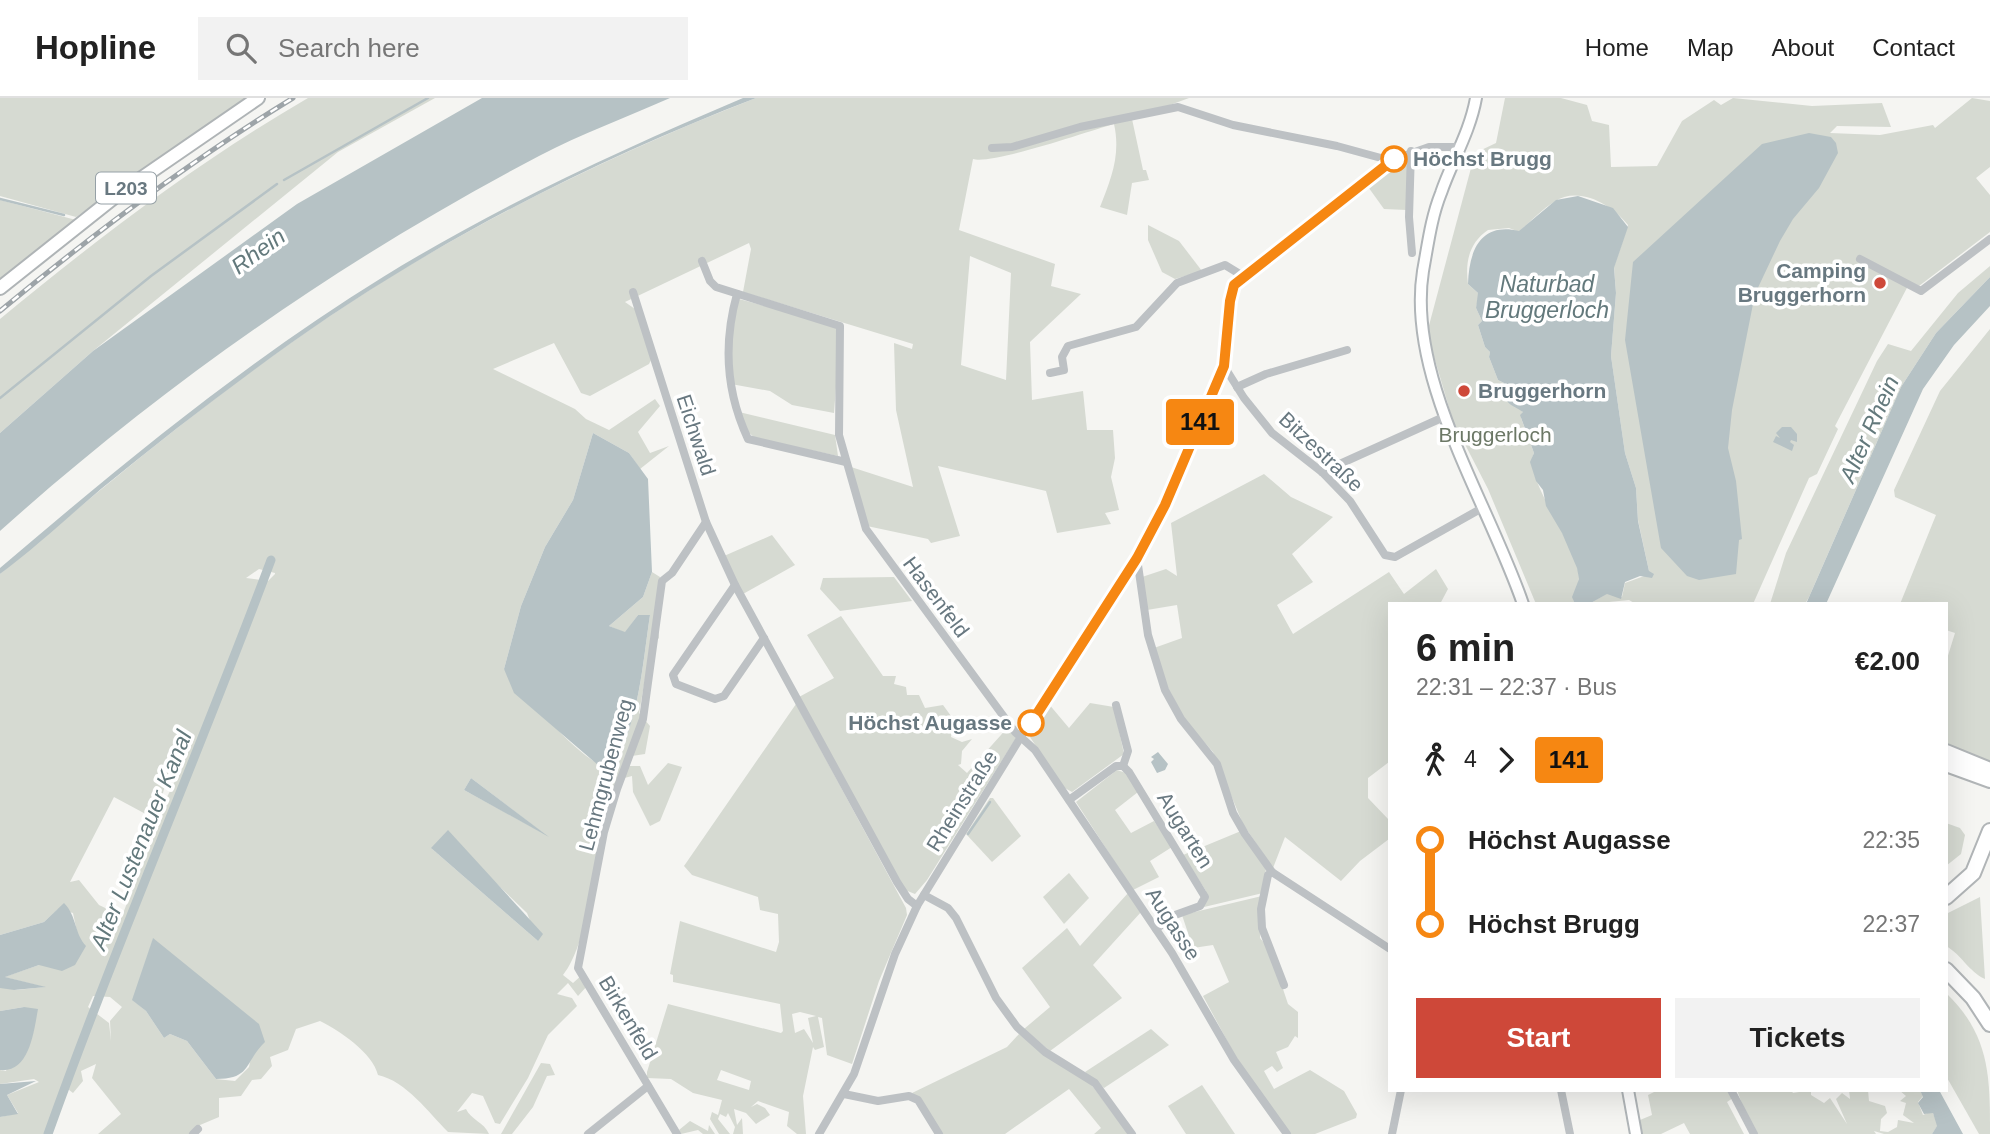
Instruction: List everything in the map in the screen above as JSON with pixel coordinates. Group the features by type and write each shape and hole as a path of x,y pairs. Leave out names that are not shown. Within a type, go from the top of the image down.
{"highway":[{"path":"1948,753 1984,773"},
{"path":"1948,764 1984,773"},
{"path":"1948,895 1973,873 1990,831"},
{"path":"1948,972 1973,998 1990,1024"}],"main road":[{"name":"L203","path":"0,288 117,195 258,98"},
{"path":"1476,98 1461,147 1433,215 1421,293 1426,350 1446,416 1484,507 1519,602"},
{"path":"1628,1092 1635,1134"}],"street":[{"path":"992,148 1012,147 1080,127 1178,107 1233,125 1381,158 1387,164"},
{"name":"Rheinstraße","path":"819,1134 844,1094 857,1064 895,954 917,906 1076,649 1137,558 1165,505 1224,366 1234,285 1387,164 1411,151 1429,147 1461,147"},
{"path":"1411,151 1409,217 1412,253"},
{"path":"1860,259 1921,291 1990,239"},
{"name":"Hasenfeld","path":"702,261 716,287 840,326 839,435 866,529 874,544 1023,738"},
{"path":"1050,373 1064,370 1062,358 1068,346 1136,327 1171,288 1185,279 1225,265 1243,276"},
{"name":"Eichwald","path":"633,292 706,522 735,585 897,882 908,899 917,906"},
{"path":"737,294 731,315 729,382 732,401 748,439 846,462"},
{"path":"1237,387 1266,374 1347,350"},
{"name":"Bitzestraße","path":"1224,366 1272,433 1322,472 1357,509 1385,555 1392,558 1484,507"},
{"path":"1322,472 1446,416"},
{"name":"Lehmgrubenweg","path":"578,968 604,832 643,719 662,581 672,573 706,522"},
{"path":"1137,558 1148,635 1165,690 1181,719 1217,764 1233,813 1272,872 1388,948"},
{"path":"735,585 674,675 676,684 715,699 724,696 764,638"},
{"path":"1069,800 1116,766 1123,766 1128,751 1116,705"},
{"name":"Augasse","path":"1023,738 1069,800 1156,929 1195,989 1234,1060 1287,1134"},
{"name":"Augarten","path":"1123,766 1205,897 1200,906 1175,915 1156,929"},
{"path":"1272,872 1268,875 1261,909 1262,928 1284,985"},
{"path":"924,895 948,908 956,918 996,998 1017,1027 1045,1052 1095,1083 1132,1134"},
{"name":"Birkenfeld","path":"578,968 677,1134"},
{"name":"Birkenfeld","path":"588,1134 648,1086"},
{"path":"1392,1134 1401,1092"},
{"path":"1560,1092 1570,1134"},
{"path":"1732,1092 1754,1134"},
{"path":"844,1094 878,1101 909,1096 918,1100 939,1134"}],"green space":[{"path":"0,98 248,98 76,217 0,196"},
{"path":"308,98 435,98 338,152 93,351 0,433 0,319 150,202 227,148"},
{"path":"756,98 1189,98 1132,119 1143,170 1146,170 1149,180 1132,183 1127,215 1100,207 1116,157 1114,124 1000,157 973,159 959,230 1055,264 1051,286 1081,294 1030,342 1032,400 1083,391 1087,430 1113,430 1115,458 1111,477 1119,510 1105,513 1111,524 1057,533 1046,491 938,466 960,536 931,543 928,539 867,526 851,467 913,487 896,410 894,343 912,349 913,344 743,292 751,249 749,243 625,302 635,309 651,360 649,364 590,396 581,393 554,343 493,369 575,409 586,419 609,430 655,399 660,406 638,432 650,453 669,446 640,469 629,453 593,433 573,500 545,547 521,606 504,669 567,739 581,752 610,770 620,753 633,715 650,615 638,615 625,633 609,626 643,597 652,572 660,577 657,611 659,638 651,646 639,713 650,726 645,754 625,757 626,766 640,766 648,785 668,763 682,767 660,821 650,826 633,792 632,776 617,780 589,912 581,939 563,975 573,983 583,974 588,985 578,996 568,983 557,994 572,998 577,1006 548,1035 528,1078 500,1124 495,1123 483,1096 472,1093 457,1112 466,1109 489,1134 448,1132 407,1091 388,1078 378,1075 370,1059 355,1043 320,1021 296,1029 288,1050 270,1057 272,1066 261,1079 252,1080 241,1096 219,1098 219,1117 200,1125 193,1134 98,1134 121,1114 92,1078 96,1064 81,1071 83,1081 73,1093 64,1086 48,1124 53,1134 0,1134 0,1117 18,1113 7,1095 39,1082 34,1079 0,1084 0,1070 6,1071 24,1007 0,1011 0,987 17,990 44,987 4,977 39,965 78,937 73,913 58,909 44,922 0,935 0,574 186,421 282,349 382,282 472,229 565,181","holes":["970,256 1011,273 1006,380 961,365","259,569 275,573 268,581 246,578","172,762 178,775 156,819 171,763","471,778 543,833 464,790","114,797 155,819 148,849 122,916 99,905 79,880 70,882","431,848 497,884 527,913 538,941","153,939 258,1024 249,1067 235,1081 216,1079 187,1041 170,1034 164,1038 146,1011 133,1000","93,996 110,997 122,1007 110,1021 111,1041 109,1023 88,1007"]},
{"name":"Bruggerloch","path":"1505,98 1561,98 1587,105 1592,121 1609,125 1611,167 1657,166 1682,121 1714,100 1721,105 1733,98 1812,106 1882,103 1891,127 1837,126 1830,133 1880,135 1933,125 1935,128 1972,98 1990,101 1990,167 1976,178 1990,195 1990,232 1919,286 1910,282 1835,426 1838,429 1817,474 1809,478 1754,602 1592,602 1608,593 1622,597 1625,583 1647,575 1649,571 1638,520 1636,488 1625,453 1611,356 1616,293 1614,267 1628,225 1604,204 1574,196 1554,202 1519,232 1509,228 1488,230 1476,241 1467,268 1468,284 1479,294 1476,308 1482,321 1478,325 1485,347 1490,352 1489,357 1498,380 1504,383 1501,390 1523,412 1521,418 1534,453 1533,470 1579,573 1575,602 1535,602 1488,489 1453,421 1427,333 1475,153 1496,143"},
{"path":"1405,160 1407,210 1384,209 1366,184"},
{"path":"0,200 76,220 0,281"},
{"path":"1148,225 1179,241 1202,271 1175,279 1162,272 1148,240"},
{"path":"1990,266 1990,277 1936,333 1901,387 1806,602 1771,602 1786,553 1877,361 1888,344 1911,351 1958,293"},
{"path":"739,299 834,325 840,335 834,413 792,405 770,391 731,384 732,330"},
{"path":"1990,329 1990,764 1948,748 1948,656 1955,633 1948,631 1948,602 1901,602 1936,515 1895,497 1894,490 1940,391"},
{"path":"739,412 835,435 838,456 755,438 747,431"},
{"path":"1264,474 1291,497 1333,517 1292,554 1313,582 1277,605 1293,634 1389,572 1404,594 1436,569 1448,589 1441,602 1388,602 1388,763 1368,778 1368,798 1388,819 1388,840 1360,861 1341,881 1285,837 1273,868 1243,824 1213,752 1185,720 1163,678 1154,648 1182,638 1177,605 1147,610 1142,577 1166,569 1177,576 1171,523"},
{"path":"772,535 795,565 743,594 724,556"},
{"path":"894,577 912,601 840,611 820,589 823,578"},
{"path":"841,616 883,676 896,676 894,684 906,687 907,695 919,695 925,708 943,705 951,716 940,725 944,729 952,727 951,737 962,742 972,739 962,751 961,764 958,765 967,773 1009,726 1016,738 927,880 915,894 905,890 799,697 834,678 807,635"},
{"path":"1048,703 1069,728 1090,703 1114,707 1124,754 1072,792 1063,787 1030,737"},
{"path":"796,704 906,908 907,915 879,981 852,1064 827,1055 822,1018 818,1017 824,1047 815,1050 813,1047 803,1096 806,1134 797,1134 787,1126 789,1112 758,1101 751,1107 757,1104 765,1108 770,1115 756,1124 746,1113 734,1109 737,1125 742,1118 743,1134 733,1134 735,1127 728,1113 726,1117 720,1114 718,1119 730,1134 719,1134 710,1119 712,1112 718,1115 722,1100 693,1093 671,1079 647,1078 668,1004 781,1033 783,1031 780,1004 673,982 673,975 670,974 680,921 776,952 779,942 778,914 760,910 758,897 692,875 684,866","holes":["800,1012 816,1016 808,1018 813,1043 804,1029 795,1033 792,1014","721,1070 751,1081 749,1090 717,1080"]},
{"path":"1117,770 1126,773 1138,792 1115,810 1131,833 1154,821 1172,847 1150,861 1159,877 1133,890 1076,802"},
{"path":"990,798 993,798 1021,836 992,862 966,834"},
{"path":"1948,824 1960,828 1965,835 1961,854 1948,864"},
{"path":"1241,831 1266,868 1263,893 1204,907 1206,891 1183,855"},
{"path":"1069,873 1089,898 1064,924 1043,897"},
{"path":"1129,892 1141,912 1093,965 1122,998 1050,1051 1024,1029 1050,1007 1022,968 1067,928 1080,946"},
{"path":"1262,896 1260,938 1270,950 1288,1004 1298,1012 1298,1038 1295,1036 1288,1047 1276,1052 1283,1068 1277,1072 1272,1066 1264,1071 1274,1089 1310,1070 1344,1091 1357,1114 1356,1118 1315,1134 1290,1134 1237,1059 1203,996 1229,982 1213,945 1193,948 1182,915"},
{"path":"1980,897 1985,979 1948,948 1948,913"},
{"path":"1948,995 1971,1025 1979,1041 1988,1075 1990,1134 1979,1134 1948,1080"},
{"path":"1151,1029 1169,1045 1104,1088 1085,1072"},
{"path":"1019,1034 1091,1084 1128,1134 1094,1134 1101,1128 1069,1089 1005,1134 943,1134 920,1099 912,1093 1007,1047"},
{"path":"541,1063 550,1064 555,1075 547,1076 533,1107 512,1134 501,1134"},
{"path":"1202,1085 1235,1134 1186,1134 1168,1106"},
{"path":"1654,1092 1730,1092 1733,1098 1727,1102 1744,1134 1690,1134 1684,1123 1661,1134 1642,1134 1640,1120 1652,1115 1648,1095"},
{"path":"1738,1092 1811,1092 1811,1095 1824,1103 1830,1098 1847,1124 1836,1099 1842,1093 1850,1099 1849,1092 1868,1092 1869,1101 1885,1106 1887,1113 1881,1119 1880,1131 1888,1132 1897,1127 1898,1120 1914,1123 1903,1115 1906,1103 1900,1101 1906,1096 1901,1092 1921,1092 1923,1096 1918,1102 1923,1115 1932,1111 1938,1125 1932,1134 1884,1134 1874,1131 1876,1134 1753,1134"},
{"path":"690,1121 708,1131 709,1125 715,1134 703,1134 698,1130 681,1134 679,1130"}],"water":[{"name":"Rhein","path":"482,98 670,98 539,156 395,237 326,281 191,375 62,477 0,531 0,433 93,351 297,204"},
{"path":"743,98 756,98 629,151 506,211 446,244 329,317 207,405 0,574 0,568 92,490 186,415 332,309 470,226 560,180"},
{"path":"1809,133 1831,137 1836,143 1838,153 1819,188 1793,219 1780,241 1755,294 1732,410 1728,448 1736,481 1742,539 1739,540 1736,574 1699,580 1687,576 1661,548 1625,340 1633,262 1762,144"},
{"name":"Naturbad Bruggerloch","path":"1578,196 1613,208 1628,227 1614,268 1616,293 1611,356 1625,453 1636,488 1638,521 1649,571 1654,574 1652,578 1640,576 1625,582 1621,599 1607,594 1593,602 1574,602 1572,597 1579,579 1577,568 1562,533 1546,506 1543,490 1536,481 1530,462 1534,453 1520,415 1523,412 1508,402 1501,389 1504,383 1498,380 1478,325 1482,321 1476,308 1478,293 1468,284 1471,260 1486,235 1506,229 1519,231 1556,200"},
{"path":"1990,277 1990,306 1954,345 1923,389 1827,602 1807,602 1901,387 1936,333"},
{"path":"1782,427 1791,427 1797,434 1797,442 1790,442 1794,445 1792,451 1773,442 1776,436 1780,438 1776,433"},
{"path":"593,433 629,453 648,479 652,572 643,597 609,626 625,632 638,615 650,615 633,715 620,753 610,771 598,765 514,693 504,669 521,606 545,547 573,500"},
{"path":"1158,752 1168,764 1165,770 1157,773 1151,762 1154,759 1151,757"},
{"path":"471,778 549,837 464,790"},
{"path":"448,830 543,934 538,941 431,848"},
{"path":"64,903 86,946 75,965 62,971 39,965 5,977 46,987 14,990 0,988 0,935 44,922"},
{"path":"153,938 259,1024 265,1042 242,1073 216,1079 187,1041 170,1034 164,1038 146,1011 132,1000"},
{"path":"24,1007 38,1009 29,1048 18,1065 0,1070 0,1011"},
{"path":"36,1081 7,1095 18,1114 0,1117 0,1084"},
{"path":"1921,1092 1940,1092 1963,1134 1932,1134 1937,1126 1933,1113 1924,1114 1918,1103 1923,1097"}],"waterway":[{"path":"284,180 428,98"},
{"path":"0,398 151,276 277,184"},
{"path":"0,199 64,215"},
{"name":"Alter Lustenauer Kanal","path":"48,1134 271,560"},
{"path":"968,834 990,802"}],"railway":[{"path":"0,311 143,199 293,98"}],"bus line":[{"name":"141","path":"1031,723 1076,649 1137,558 1165,505 1224,366 1234,285 1394,159"}],"place":[{"name":"Höchst Brugg","path":"1394,159"},
{"name":"Camping Bruggerhorn","path":"1880,283"},
{"name":"Bruggerhorn","path":"1464,391"},
{"name":"Höchst Augasse","path":"1031,723"}],"water label":[{"name":"Alter Rhein","path":"1869,429"}]}
